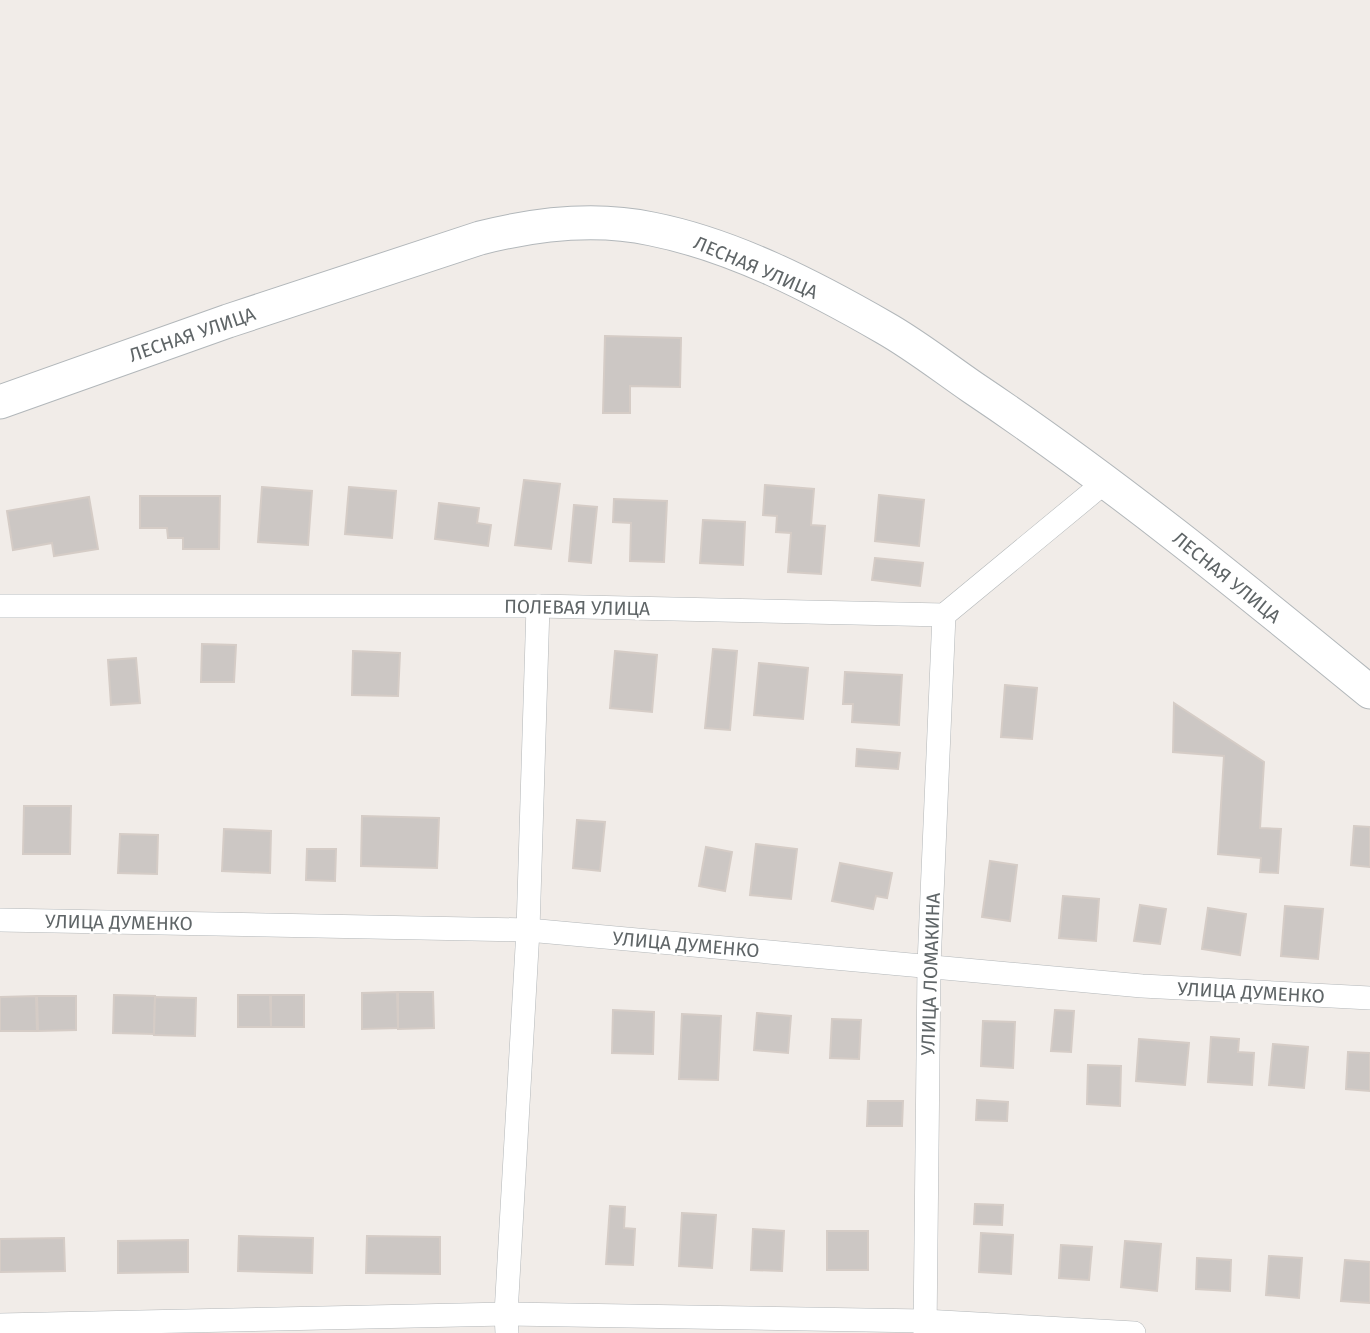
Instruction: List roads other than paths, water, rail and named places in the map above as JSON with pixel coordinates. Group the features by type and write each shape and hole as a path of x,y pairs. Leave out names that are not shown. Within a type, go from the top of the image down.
{"street":[{"name":"ЛЕСНАЯ УЛИЦА","path":"0,402 228,321 480,238 512,230 551,225 624,224 694,239 733,252 886,328 1056,443 1370,692"},
{"path":"944,615 1105,482"},
{"name":"ПОЛЕВАЯ УЛИЦА","path":"0,606 538,606 944,615"},
{"path":"507,1324 528,930 538,606"},
{"name":"УЛИЦА ЛОМАКИНА","path":"925,1327 929,965 944,615"},
{"name":"УЛИЦА ДУМЕНКО","path":"0,920 528,930 1142,986 1370,999"},
{"path":"0,1325 507,1324 925,1327 1134,1333"}]}
